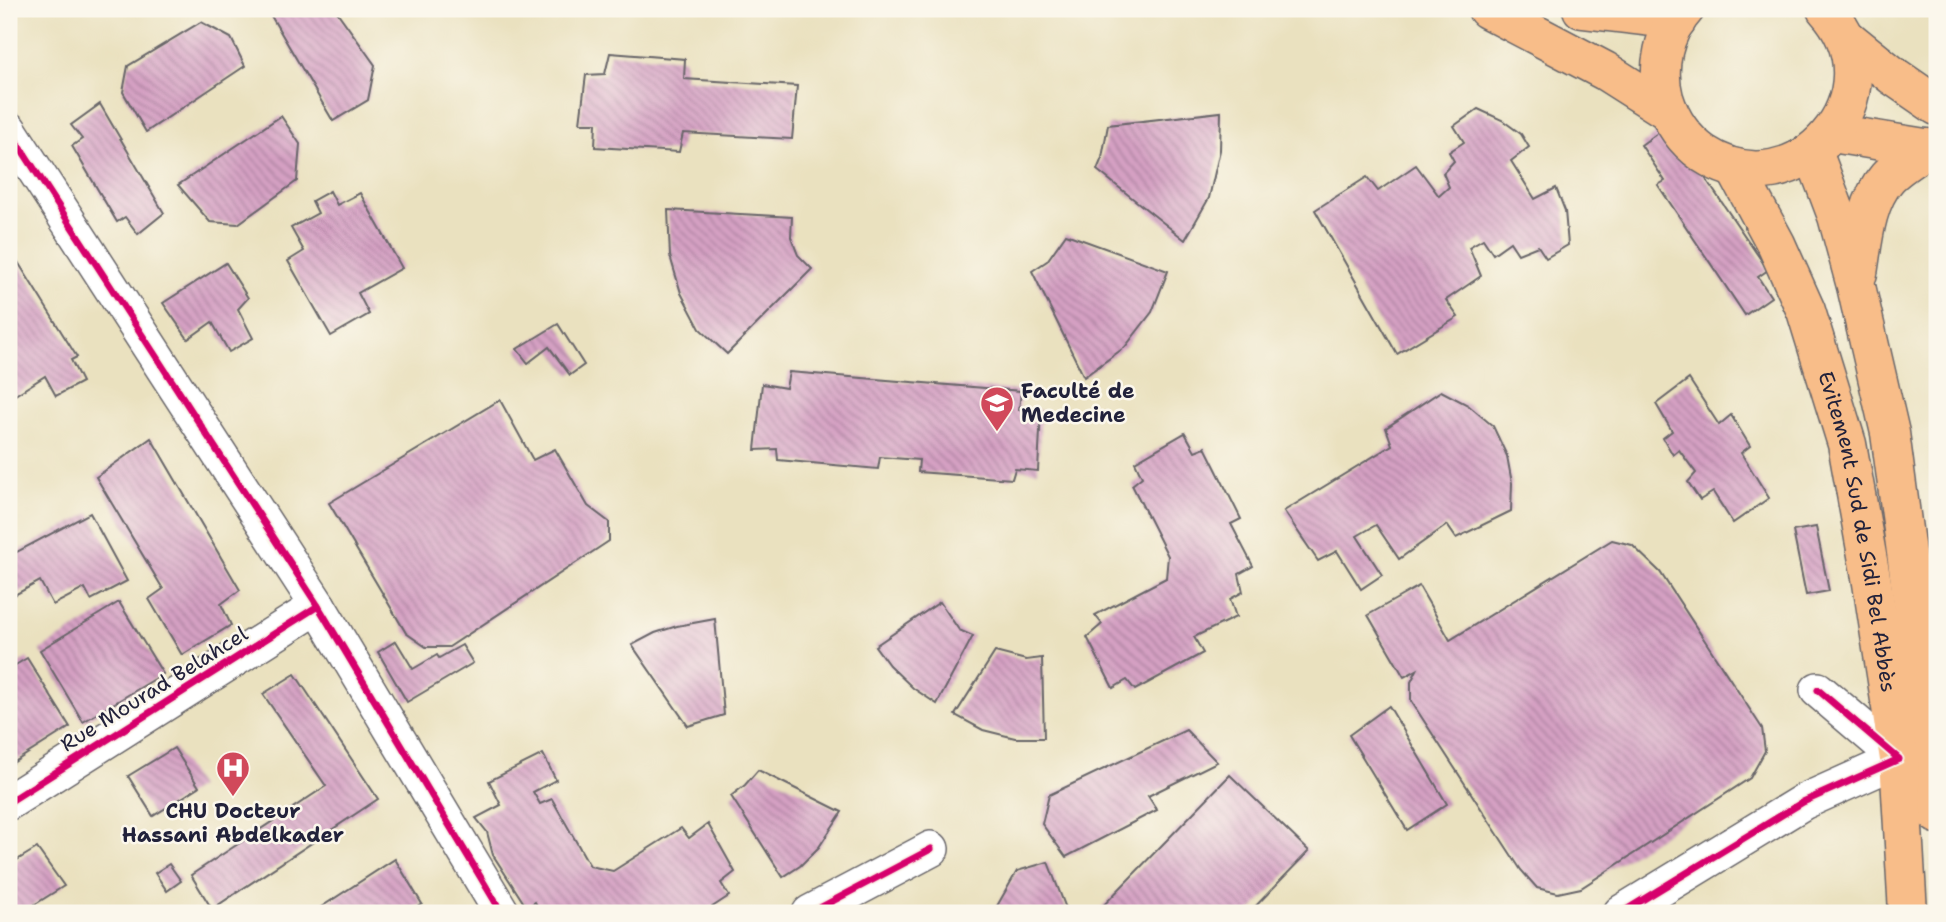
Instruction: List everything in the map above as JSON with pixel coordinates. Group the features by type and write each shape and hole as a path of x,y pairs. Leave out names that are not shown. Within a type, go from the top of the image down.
{"main road":[{"path":"1487,9 1605,71 1668,111"},
{"path":"1582,9 1682,12 1666,41 1661,64 1661,88 1668,111 1679,131 1695,148 1714,160 1735,168 1762,170 1789,164 1823,142 1843,115 1850,96 1851,56 1835,23"},
{"path":"1835,23 1892,75 1937,106"},
{"path":"1823,142 1932,149"},
{"name":"Evitement Sud de Sidi Bel Abbès","path":"1823,142 1837,216 1890,433 1933,753 1937,814"},
{"path":"1856,286 1866,227 1878,191 1895,170 1932,149"},
{"name":"Evitement Sud de Sidi Bel Abbès","path":"1735,168 1776,244 1806,311 1847,444 1899,759 1908,913"}],"street":[{"path":"9,130 318,606 502,913"},
{"name":"Rue Mourad Belahcel","path":"9,802 318,606"},
{"path":"1621,913 1803,802 1899,759 1818,690"},
{"path":"810,913 931,849"}],"building":[{"path":"267,9 335,9 375,65 368,100 333,121"},
{"path":"201,22 231,38 245,66 146,132 123,92 128,66"},
{"path":"610,53 685,59 684,79 797,86 792,139 683,133 679,152 595,147 596,123 580,123 586,75 605,74"},
{"path":"100,104 164,213 138,234 125,217 117,222 72,146 82,139 71,125"},
{"path":"1478,109 1502,120 1521,134 1529,147 1511,161 1535,199 1556,188 1565,211 1568,245 1546,258 1538,246 1518,254 1510,242 1493,254 1483,239 1469,247 1481,276 1446,300 1458,317 1397,354 1315,210 1367,177 1378,191 1416,165 1439,196 1449,187 1443,173 1454,161 1449,152 1464,142 1454,126"},
{"path":"1221,112 1220,150 1209,198 1185,240 1097,170 1108,125"},
{"path":"281,116 300,144 297,181 238,224 210,222 178,185"},
{"path":"1669,125 1768,270 1758,277 1771,297 1745,315 1658,185 1665,181 1641,145"},
{"path":"330,191 337,205 360,193 402,268 358,293 369,314 331,336 288,261 304,251 291,228 318,213 312,201"},
{"path":"668,210 792,217 791,237 798,255 812,269 727,354 700,329 681,293 670,256"},
{"path":"1066,234 1168,271 1152,312 1125,347 1084,377 1032,271 1047,261"},
{"path":"13,254 77,357 71,360 82,382 56,396 45,376 9,399 9,257"},
{"path":"226,263 248,298 238,309 253,338 229,352 212,322 188,339 163,303"},
{"path":"558,324 584,365 570,375 549,347 528,363 517,349"},
{"path":"789,372 1021,391 1019,410 1041,410 1038,471 1015,469 1012,479 918,472 919,460 880,457 878,469 778,460 777,449 755,450 762,384 786,388"},
{"path":"1689,379 1719,425 1731,415 1750,446 1741,453 1769,498 1733,523 1713,492 1700,500 1688,482 1696,473 1679,450 1673,455 1663,438 1672,431 1656,404"},
{"path":"1441,391 1468,405 1493,426 1507,456 1512,483 1511,511 1456,538 1447,525 1399,559 1376,525 1357,536 1382,575 1361,589 1337,551 1318,561 1284,511 1392,445 1386,428"},
{"path":"500,400 533,460 555,449 588,506 609,522 609,541 449,647 426,647 406,633 329,503"},
{"path":"1185,433 1195,451 1205,447 1241,519 1231,524 1253,566 1239,574 1243,592 1230,599 1236,617 1194,637 1203,653 1135,690 1127,680 1113,688 1087,637 1102,624 1095,615 1166,578 1168,556 1132,485 1142,477 1135,462"},
{"path":"151,438 240,590 221,604 231,625 182,655 149,599 163,589 96,477"},
{"path":"90,513 127,581 91,600 85,588 53,605 40,581 9,598 9,556"},
{"path":"1816,527 1829,591 1806,595 1793,531"},
{"path":"1612,540 1632,545 1660,572 1762,728 1765,751 1750,778 1581,888 1558,893 1537,888 1521,870 1411,701 1411,682 1417,670 1404,677 1368,615 1419,586 1450,640"},
{"path":"119,602 163,674 83,722 40,650"},
{"path":"940,602 959,630 973,636 937,704 913,688 889,665 875,646"},
{"path":"715,619 724,715 688,726 632,645 655,633 677,626"},
{"path":"396,641 413,669 462,645 473,663 407,702 378,652"},
{"path":"995,652 1026,660 1042,658 1044,738 1015,738 983,730 955,715"},
{"path":"27,658 70,727 11,764 9,669"},
{"path":"295,674 378,799 212,909 191,875 326,786 263,694"},
{"path":"1389,706 1447,804 1407,830 1349,735"},
{"path":"1186,730 1217,762 1148,796 1157,810 1066,857 1042,824 1049,795"},
{"path":"174,748 199,787 153,816 128,776"},
{"path":"543,754 556,780 533,792 540,804 552,799 590,866 613,871 681,828 689,838 708,824 735,872 721,883 729,896 703,913 541,913 535,902 527,908 493,855 487,832 476,818 501,805 489,781"},
{"path":"758,770 842,812 819,847 800,866 783,877 731,796"},
{"path":"1230,775 1309,851 1249,913 1096,913"},
{"path":"37,848 64,886 21,913 9,913 9,865"},
{"path":"395,859 422,904 407,913 312,913"},
{"path":"1048,862 1066,913 993,913 1017,871"},
{"path":"169,864 181,881 167,891 155,873"}],"cycle path":[{"path":"9,130 318,606 502,913"},
{"path":"9,802 318,606"},
{"path":"1621,913 1803,802 1899,759 1818,690"},
{"path":"810,913 931,849"}],"place":[{"name":"Faculté de Medecine","path":"997,433"},
{"name":"CHU Docteur Hassani Abdelkader","path":"233,798"}]}
